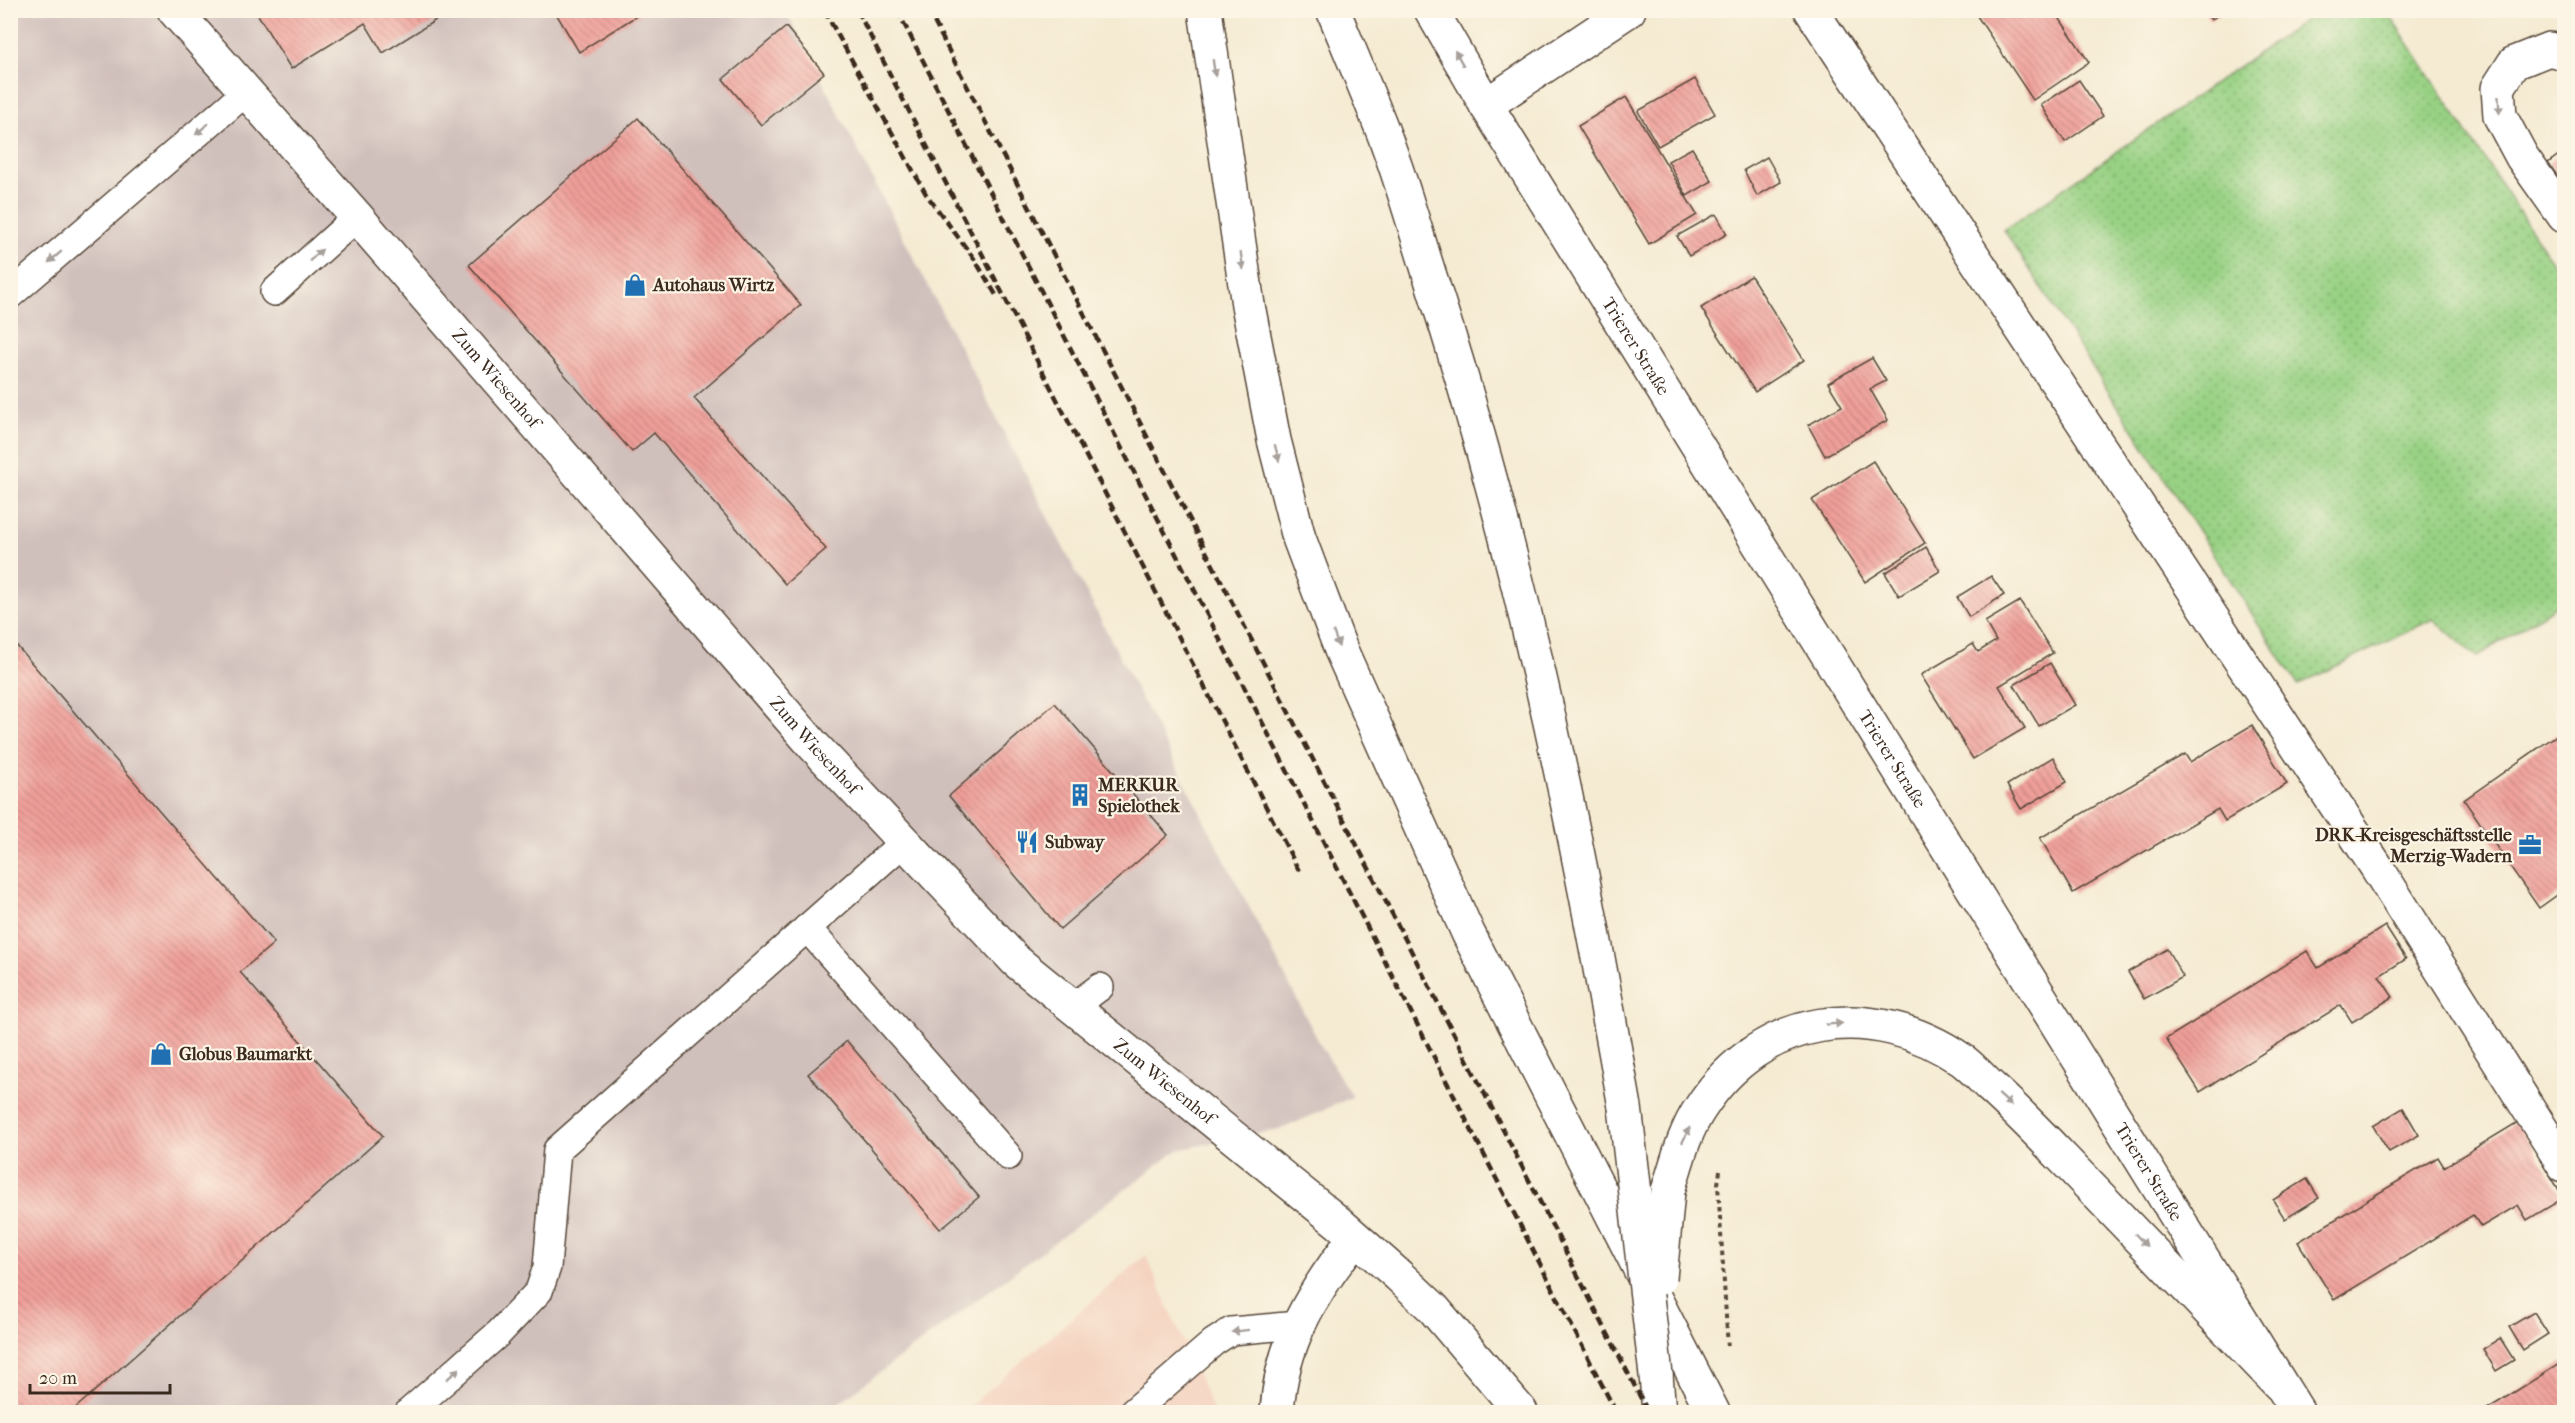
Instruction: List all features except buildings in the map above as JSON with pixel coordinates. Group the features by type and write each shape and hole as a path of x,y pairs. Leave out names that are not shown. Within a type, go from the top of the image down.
{"street":[{"name":"Zum Wiesenhof","path":"174,10 357,217 813,745 1016,961 1355,1238 1433,1308 1521,1413"},
{"path":"1206,10 1248,305 1274,440 1299,538 1341,650 1468,933 1713,1413"},
{"path":"1333,10 1384,134 1454,348 1543,687 1592,914 1625,1107 1659,1413"},
{"name":"Trierer Straße","path":"1431,10 1486,105 2298,1413"},
{"path":"1486,105 1629,10"},
{"path":"1811,10 2376,866 2565,1165"},
{"path":"2565,53 2549,49 2514,63 2498,88 2500,116 2522,157 2565,216"},
{"path":"1656,1375 1661,1244 1668,1191 1682,1142 1701,1107 1730,1070 1772,1041 1809,1025 1863,1022 1918,1036 1962,1060 2020,1113 2279,1384"},
{"path":"1277,1413 1282,1372 1298,1325 1322,1280 1355,1238"}],"lane":[{"path":"10,295 247,91"},
{"path":"274,292 357,217"},
{"path":"409,1413 499,1333 539,1291 547,1267 557,1150 904,842"},
{"path":"807,928 1008,1156"},
{"path":"1072,1007 1100,987"},
{"path":"1133,1413 1214,1342 1231,1331 1298,1325"}],"path":[{"path":"1721,1161 1718,1184 1729,1353"}],"shaded area":[{"path":"10,11 786,11 1320,1044 1352,1097 1284,1128 1178,1150 827,1412 11,1412"},
{"path":"1146,1255 1214,1412 963,1412"}],"green space":[{"path":"2319,11 2387,11 2564,280 2564,600 2477,657 2433,619 2298,685 2004,230"}],"railway":[{"path":"824,10 926,194 975,260 996,295"},
{"path":"857,10 1299,871"},
{"path":"897,10 1616,1412"},
{"path":"928,10 1648,1412"}],"place":[{"name":"Autohaus Wirtz","path":"635,285"},
{"name":"MERKUR Spielothek","path":"1080,795"},
{"name":"Subway","path":"1027,842"},
{"name":"DRK-Kreisgeschäftsstelle Merzig-Wadern","path":"2530,845"},
{"name":"Globus Baumarkt","path":"161,1054"}]}
